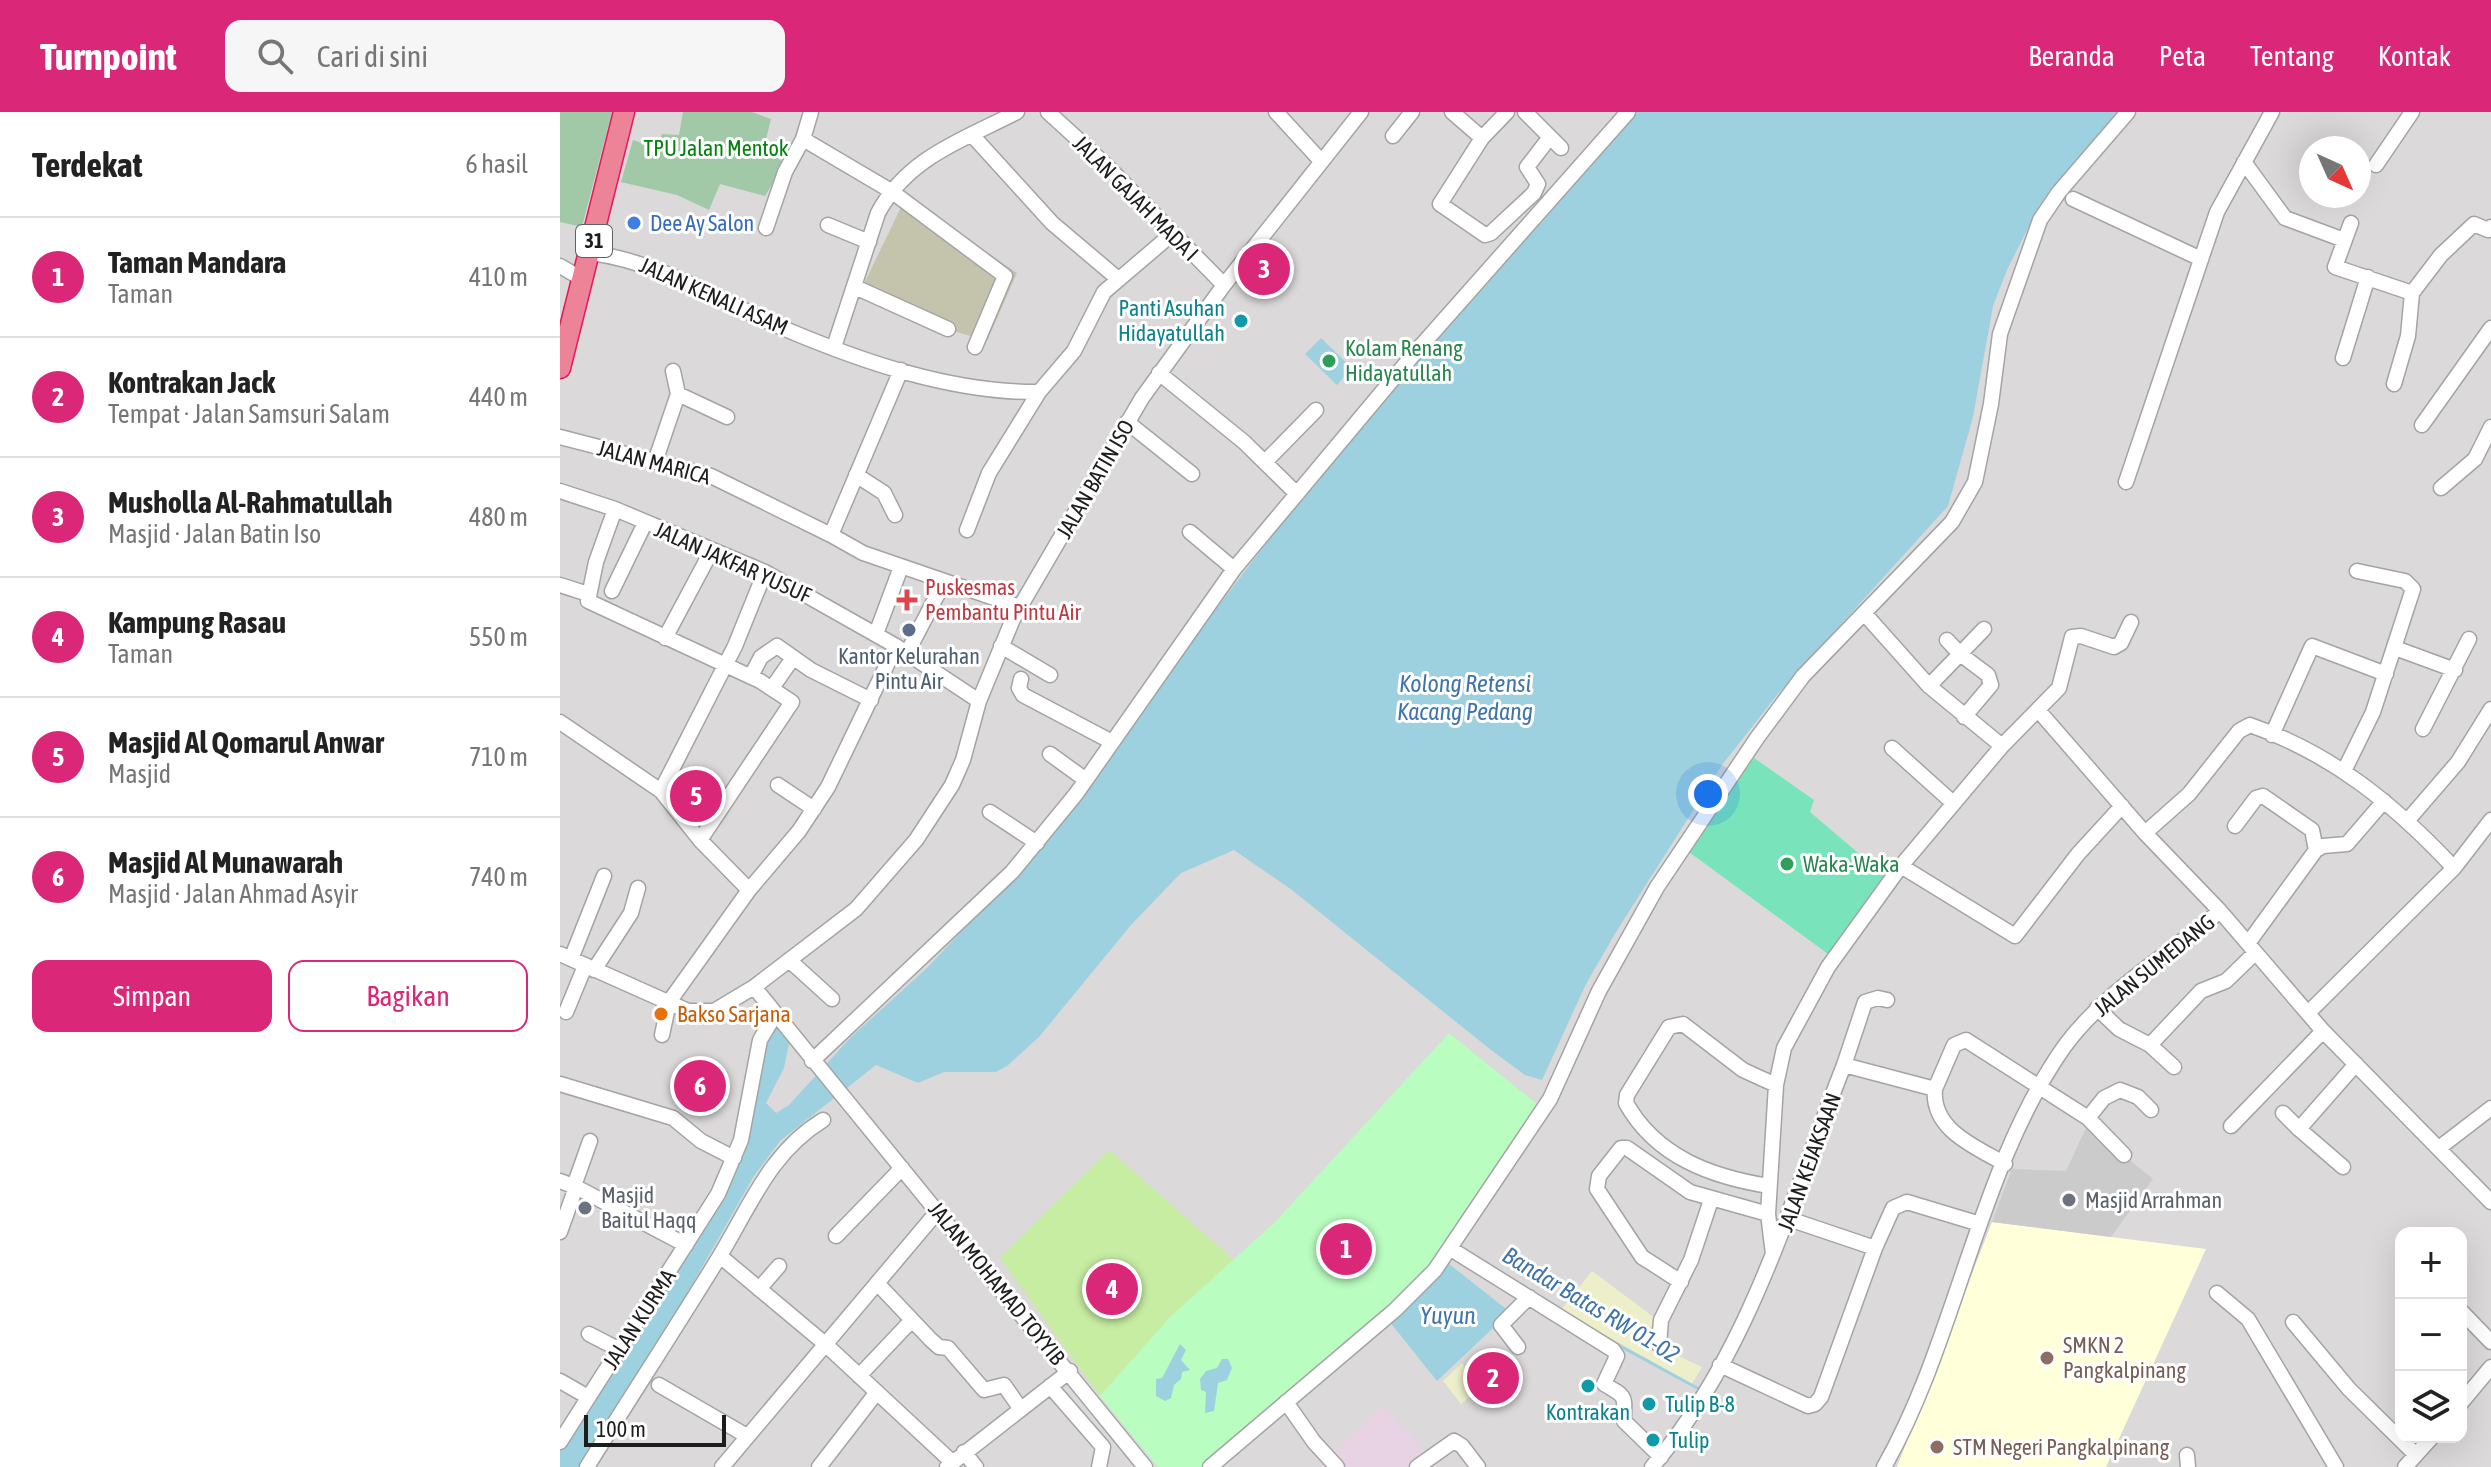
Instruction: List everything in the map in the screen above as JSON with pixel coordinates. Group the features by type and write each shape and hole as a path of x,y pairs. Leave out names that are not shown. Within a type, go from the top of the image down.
{"highway":[{"name":"31","path":"560,368 624,112"}],"street":[{"path":"766,228 785,172 803,139 811,112"},
{"path":"834,347 869,242 891,191 918,163 1017,112"},
{"name":"JALAN GAJAH MADA I","path":"1048,112 1106,165 1224,285"},
{"path":"1276,112 1321,161"},
{"name":"JALAN BATIN ISO","path":"566,956 688,1011 706,1013 754,987 856,909 916,840 952,785 979,701 1001,646 1020,607 1127,422 1224,285 1361,112"},
{"path":"1393,136 1412,112"},
{"path":"1452,112 1482,138"},
{"path":"1507,112 1482,138 1440,204 1468,226 1488,235 1538,187 1527,167 1550,137"},
{"path":"1525,112 1561,148"},
{"path":"754,987 815,1065 1012,872 1086,780 1234,569 1413,355 1628,112"},
{"path":"1210,1467 1395,1310 1451,1249 1550,1099 1599,991 1671,865 1803,676 1952,522 1975,482 1991,404 2000,334 2040,220 2059,192 2128,112"},
{"path":"2126,482 2217,212 2272,112"},
{"path":"2376,165 2412,112"},
{"path":"972,135 1052,223 1117,278"},
{"path":"803,139 891,191 1005,276 975,347"},
{"path":"2244,162 2285,218 2344,240"},
{"path":"2073,199 2199,258"},
{"path":"2351,223 2335,267 2412,293"},
{"path":"2394,384 2408,336 2412,293 2468,228 2474,224 2490,230"},
{"path":"828,225 869,242"},
{"path":"967,530 989,473 1039,392 1074,351 1104,292 1172,234"},
{"name":"JALAN KENALI ASAM","path":"591,253 649,265 786,329 901,370 980,388 1039,392"},
{"path":"560,266 584,280"},
{"path":"2343,358 2368,277"},
{"path":"855,287 948,329"},
{"path":"2422,425 2491,328"},
{"path":"2476,350 2491,359"},
{"path":"831,535 901,370"},
{"path":"656,459 678,394 673,371"},
{"path":"1159,373 1265,462 1297,494"},
{"path":"678,394 727,417"},
{"path":"1265,462 1316,410"},
{"path":"1127,422 1192,474"},
{"path":"2441,488 2475,459 2491,427"},
{"name":"JALAN MARICA","path":"560,437 656,459 711,476 863,553 901,567"},
{"path":"856,475 881,490 895,515"},
{"name":"JALAN JAKFAR YUSUF","path":"560,491 615,509 765,572 902,649 979,701"},
{"path":"588,598 615,509"},
{"path":"612,591 645,523"},
{"path":"1190,532 1234,569"},
{"path":"665,638 712,550"},
{"path":"876,634 901,567 1020,607"},
{"path":"2345,769 2373,712 2413,589 2405,581 2357,571"},
{"path":"661,791 726,665 765,572"},
{"path":"662,1035 669,1002 749,890 814,809 871,700 944,582"},
{"path":"560,585 665,638 751,676 790,699 791,707 700,840"},
{"path":"1864,613 1929,686 2002,746"},
{"path":"1773,1259 1768,1214 1776,1085 1784,1048 1811,994 1901,866 1952,802 2061,685 2072,637 2081,636 2114,647 2121,643 2131,622"},
{"path":"1929,686 1984,629"},
{"path":"2423,729 2469,639"},
{"path":"1947,640 1992,680 1964,717"},
{"path":"751,676 761,657 774,646 871,700"},
{"path":"1001,646 1050,675"},
{"path":"2272,735 2312,646 2386,674"},
{"path":"2395,648 2455,670"},
{"path":"772,688 793,658"},
{"path":"1021,679 1019,688 1023,695 1112,742"},
{"path":"2408,820 2458,762 2491,709"},
{"path":"2038,710 2145,833 2220,911"},
{"path":"560,722 661,791 700,840 749,890"},
{"path":"2145,833 2189,794 2243,727 2250,725 2345,769 2408,820 2454,868"},
{"path":"1892,748 1952,802"},
{"path":"1050,754 1086,780"},
{"path":"778,785 814,809"},
{"path":"2235,826 2256,798 2263,796 2312,830 2316,850"},
{"path":"2150,1045 2201,991 2226,981 2252,948 2316,850 2323,846 2347,844 2384,801"},
{"path":"1901,866 2015,936 2078,854 2122,806"},
{"path":"990,812 1037,843"},
{"path":"2308,1013 2454,868 2491,820"},
{"path":"566,956 604,876"},
{"path":"566,1012 589,968 631,913 638,888"},
{"name":"JALAN SUMEDANG","path":"1884,1467 1909,1414 1980,1224 2040,1086 2064,1047 2097,1008 2220,911 2323,1031 2491,1202"},
{"path":"789,960 832,999"},
{"path":"1844,1065 1865,1002 1878,998 1887,1000"},
{"path":"2097,1008 2119,1029 2150,1045 2174,1067"},
{"name":"JALAN KURMA","path":"560,1441 718,1194 734,1158 746,1115 760,1040 775,1015"},
{"path":"1769,1186 1731,1179 1686,1163 1630,1111 1627,1095 1669,1027 1676,1023 1743,1070 1776,1085"},
{"path":"2231,1126 2323,1031"},
{"path":"2005,1164 1946,1127 1934,1101 1935,1089 1954,1045 1966,1040 2088,1118 2124,1155"},
{"path":"2299,1129 2356,1064"},
{"name":"JALAN MOHAMAD TOYYIB","path":"815,1065 1070,1371 1145,1467"},
{"name":"JALAN KEJAKSAAN","path":"1656,1462 1694,1415 1773,1259 1844,1065 1935,1089"},
{"path":"560,1084 673,1118 701,1141 734,1158"},
{"path":"2088,1118 2104,1098 2120,1090 2138,1097 2151,1110"},
{"path":"2439,1148 2491,1108"},
{"path":"2283,1113 2343,1167"},
{"path":"587,1467 720,1256 772,1165 797,1137 823,1120"},
{"path":"1627,1148 1646,1129"},
{"path":"560,1232 570,1185 590,1141"},
{"path":"1681,1282 1642,1257 1597,1189 1599,1176 1621,1148 1627,1148 1673,1183 1711,1200 1768,1214"},
{"path":"836,1236 902,1168"},
{"path":"570,1185 686,1245"},
{"path":"1659,1345 1661,1320 1701,1236 1711,1200"},
{"path":"1720,1365 1808,1406 1818,1402 1893,1208 1900,1202 1980,1224"},
{"path":"722,1467 937,1212"},
{"path":"1789,1219 1875,1248"},
{"path":"1451,1249 1613,1350 1617,1356 1604,1384 1626,1399 1624,1421 1656,1462"},
{"path":"720,1256 824,1343 949,1465 1070,1371"},
{"path":"759,1289 779,1266"},
{"path":"877,1283 938,1346 948,1348 984,1390 1004,1385 1020,1408"},
{"path":"2217,1293 2253,1326 2336,1467"},
{"path":"1518,1347 1501,1325 1529,1297"},
{"path":"2467,1317 2491,1342"},
{"path":"859,1376 912,1320"},
{"path":"2293,1322 2412,1463 2427,1443"},
{"path":"589,1334 618,1349"},
{"path":"2467,1396 2491,1367"},
{"path":"560,1381 588,1397"},
{"path":"659,1385 747,1436"},
{"path":"1050,1386 1103,1447 1099,1467"},
{"path":"819,1467 877,1392"},
{"path":"1286,1402 1314,1442 1337,1467"},
{"path":"1417,1467 1454,1441 1462,1446 1478,1467"},
{"path":"964,1452 976,1467"}],"shaded area":[{"path":"560,112 2491,112 2491,1467 560,1467"},
{"path":"906,197 1017,273 987,341 890,312 893,300 861,290"},
{"name":"Masjid Arrahman","path":"2087,1126 2153,1179 2111,1237 1992,1222 2012,1169 2066,1171"},
{"name":"SMKN 2 Pangkalpinang","path":"1992,1222 2206,1249 2106,1467 1897,1467"},
{"path":"1592,1271 1655,1318 1645,1340 1702,1367 1692,1384 1561,1310"},
{"path":"1462,1363 1482,1387 1461,1404 1443,1381"},
{"path":"1382,1406 1413,1436 1435,1467 1320,1467"}],"green space":[{"name":"TPU Jalan Mentok","path":"560,112 612,112 582,227 560,222"},
{"name":"TPU Jalan Mentok","path":"683,112 752,112 771,119 764,147 785,164 765,196 720,184 709,210 677,195 621,182 633,140 657,148 662,134 679,135"},
{"name":"Waka-Waka","path":"1754,758 1814,800 1810,812 1884,875 1828,954 1689,852"},
{"path":"1449,1033 1537,1104 1454,1238 1400,1300 1204,1467 1158,1467 1100,1396 1169,1318 1275,1222"},
{"path":"1109,1150 1234,1260 1169,1318 1100,1396 1000,1258"}],"water":[{"name":"Kolong Retensi Kacang Pedang","path":"1634,112 2117,112 2039,206 2007,270 1993,306 1973,417 1948,506 1777,695 1722,765 1586,984 1542,1080 1525,1075 1491,1050 1292,890 1234,850 1181,873 1131,925 1039,1037 1007,1066 996,1072 944,1072 918,1083 876,1065 780,1141 754,1176 648,1362 581,1467 560,1467 560,1451 728,1180 765,1037 776,1026 789,1043 784,1068 766,1103 776,1113 789,1105 850,1038 928,967 1014,875 1321,471"},
{"name":"Kolam Renang Hidayatullah","path":"1321,338 1352,368 1337,385 1305,354"},
{"name":"Yuyun","path":"1444,1260 1510,1312 1437,1381 1389,1321"},
{"path":"1180,1344 1186,1350 1181,1360 1190,1370 1182,1372 1171,1398 1165,1401 1156,1396 1156,1379 1162,1378"},
{"path":"1222,1359 1228,1359 1232,1368 1227,1380 1218,1383 1214,1411 1205,1413 1206,1392 1201,1390 1200,1379 1206,1371 1217,1368"}],"waterway":[{"name":"Bandar Batas RW 01-02","path":"1618,1345 1699,1389"}],"place":[{"name":"Dee Ay Salon","path":"634,223"},
{"name":"Musholla Al-Rahmatullah","path":"1264,269"},
{"name":"Panti Asuhan Hidayatullah","path":"1241,321"},
{"name":"Kolam Renang Hidayatullah","path":"1329,361"},
{"name":"Puskesmas Pembantu Pintu Air","path":"907,600"},
{"name":"Kantor Kelurahan Pintu Air","path":"909,630"},
{"name":"Masjid Al Qomarul Anwar","path":"696,796"},
{"name":"Waka-Waka","path":"1787,864"},
{"name":"Bakso Sarjana","path":"661,1014"},
{"name":"Masjid Al Munawarah","path":"700,1086"},
{"name":"Masjid Arrahman","path":"2069,1200"},
{"name":"Masjid Baitul Haqq","path":"585,1208"},
{"name":"Taman Mandara","path":"1346,1249"},
{"name":"Kampung Rasau","path":"1112,1289"},
{"name":"SMKN 2 Pangkalpinang","path":"2047,1358"},
{"name":"Kontrakan Jack","path":"1493,1378"},
{"name":"Kontrakan","path":"1588,1386"},
{"name":"Tulip B-8","path":"1649,1404"},
{"name":"Tulip","path":"1653,1440"},
{"name":"STM Negeri Pangkalpinang","path":"1937,1447"}]}
